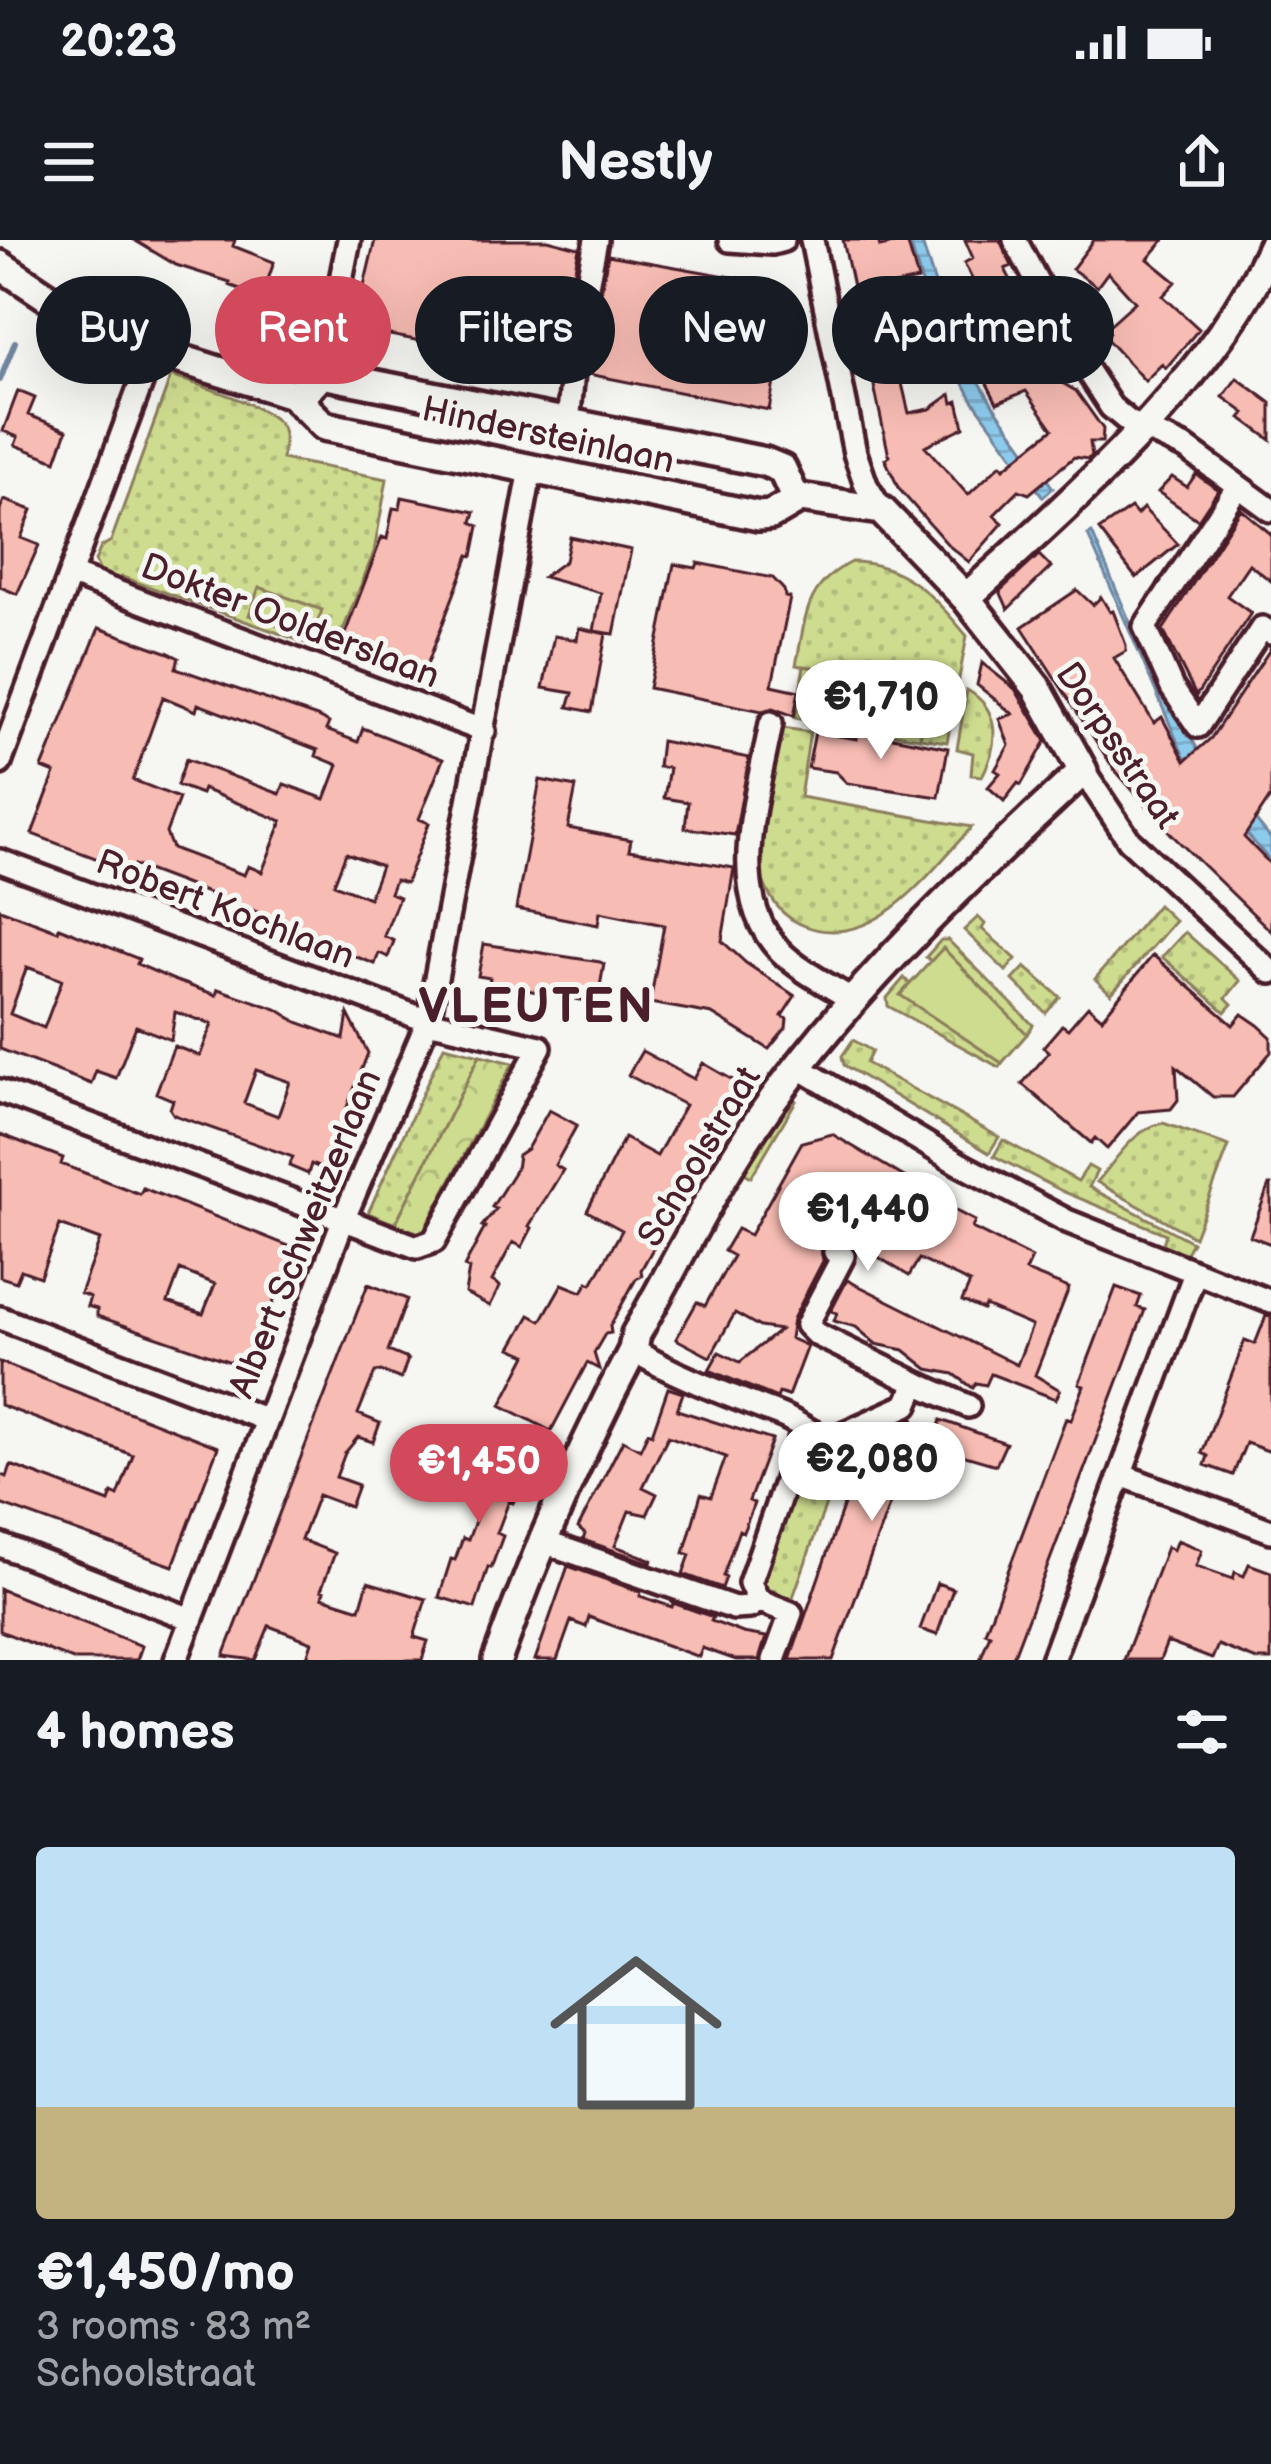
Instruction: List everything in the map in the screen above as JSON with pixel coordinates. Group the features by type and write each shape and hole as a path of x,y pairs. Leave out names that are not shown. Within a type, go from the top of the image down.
{"street":[{"path":"342,276 349,240"},
{"path":"589,276 596,240"},
{"path":"730,240 772,244 783,240"},
{"path":"812,240 855,453 866,485 881,510 966,598 1144,426 1198,366 1236,316 1269,260"},
{"path":"1015,240 1071,346 1111,407 1129,422 1186,448 1271,510"},
{"name":"Hindersteinlaan","path":"0,265 36,289"},
{"name":"Hindersteinlaan","path":"191,363 292,394 324,426 759,516 800,499 881,510"},
{"path":"0,763 141,384"},
{"path":"292,394 313,384"},
{"name":"Hindersteinlaan","path":"372,384 776,465 800,499"},
{"path":"568,423 572,384"},
{"name":"Albert Schweitzerlaan","path":"176,1660 344,1218 428,1021 531,469"},
{"path":"1238,486 1145,627 1172,688 1198,726 1262,628 1271,633"},
{"name":"Dokter Oolderslaan","path":"72,574 484,731"},
{"name":"Dorpsstraat","path":"966,598 1037,688 1083,771 1129,840 1271,972"},
{"path":"771,723 749,850 751,893 767,935 780,951 851,999"},
{"name":"Schoolstraat","path":"497,1660 577,1456 636,1334 738,1153 851,999 1083,771"},
{"name":"Robert Kochlaan","path":"0,862 428,1021 540,1047 434,1241 417,1246 344,1218"},
{"path":"797,1067 1066,1221 1271,1302"},
{"path":"0,1091 344,1218"},
{"path":"835,1252 843,1256 807,1324 815,1334 968,1406"},
{"path":"1052,1660 1195,1273"},
{"path":"0,1318 267,1420"},
{"path":"632,1350 669,1372 787,1418 803,1431 829,1440 907,1405 916,1383"},
{"path":"774,1660 791,1613 758,1600 750,1582 803,1431"},
{"path":"1121,1475 1271,1531"},
{"path":"541,1540 734,1608 758,1600"},
{"path":"0,1545 191,1619"}],"green space":[{"path":"191,383 266,413 283,430 282,459 387,479 374,552 334,653 122,577 115,581 100,572 95,561 101,547 111,541 168,384"},
{"path":"851,562 887,568 917,584 967,636 947,742 920,738 929,688 796,665 805,618 816,593"},
{"path":"259,587 322,610 312,638 249,615"},
{"path":"804,666 930,688 920,738 795,718"},
{"path":"967,690 986,707 994,728 992,752 982,776 971,775 973,753 957,749"},
{"path":"783,728 810,732 800,797 972,827 918,886 875,919 852,929 827,931 800,924 770,896 757,857"},
{"path":"1158,905 1175,921 1111,994 1095,979"},
{"path":"978,917 985,924 982,929 1016,959 1006,971 964,930"},
{"path":"1185,932 1240,981 1226,998 1232,1004 1225,1012 1162,957"},
{"path":"941,940 948,940 1033,1025 1027,1034 944,949 931,961 926,957"},
{"path":"943,948 1027,1034 1002,1063 900,995"},
{"path":"1025,967 1060,997 1046,1013 1013,980"},
{"path":"904,978 910,984 901,995 1002,1063 999,1067 888,1006 887,998"},
{"path":"853,1040 872,1051 866,1063 999,1137 989,1153 844,1065 842,1056"},
{"path":"444,1046 480,1055 395,1224 368,1213"},
{"path":"480,1055 513,1063 422,1234 395,1224"},
{"path":"788,1096 796,1101 751,1177 740,1170"},
{"path":"1163,1123 1229,1146 1194,1237 1097,1182 1134,1138"},
{"path":"1003,1140 1078,1181 1088,1166 1097,1171 1089,1187 1192,1242 1185,1255 1162,1247 1166,1234 1064,1192 994,1156"},
{"path":"796,1477 831,1490 791,1603 770,1597 763,1589 762,1571"}],"water":[{"path":"909,240 921,240 932,276 920,276"},
{"path":"964,384 981,384 1053,488 1043,497"},
{"path":"1092,533 1138,641 1198,750 1271,839 1271,862 1188,766 1088,535"}],"building":[{"path":"134,240 235,240 233,246 274,262 269,276 215,277 176,265"},
{"path":"375,240 548,240 579,248 573,276 415,276 415,340 391,335 391,276 366,276"},
{"path":"843,240 878,240 880,247 907,241 917,276 851,276"},
{"path":"965,240 1000,240 1012,266 1005,269 1009,276 970,276 964,263 973,258"},
{"path":"1094,240 1164,240 1148,259 1176,282 1163,296 1199,329 1166,368 1162,364 1145,381 1114,347 1114,321 1135,302 1108,272 1082,276 1072,269"},
{"path":"608,255 726,276 639,276 639,384 774,384 769,410 615,379 615,276 604,276"},
{"path":"1237,378 1271,403 1271,440 1241,418 1245,413 1223,397"},
{"path":"874,384 902,384 909,413 930,409 951,394 953,403 958,401 964,427 925,446 968,495 1001,464 1004,468 1053,429 1026,391 997,403 987,384 1064,384 1076,391 1103,429 1102,442 1090,442 1092,456 1088,459 1074,457 1029,494 1019,490 994,515 1003,523 969,562 899,489 885,459 889,456"},
{"path":"18,391 35,398 28,415 67,430 56,461 15,445 18,437 3,431"},
{"path":"1196,474 1218,490 1198,520 1158,492 1172,477 1187,487"},
{"path":"402,497 475,512 472,522 479,526 473,556 469,555 422,678 340,647 382,537 387,539 393,508 400,509"},
{"path":"4,500 32,510 21,538 39,545 17,594 0,587"},
{"path":"1131,508 1137,515 1143,508 1178,544 1136,578 1099,530"},
{"path":"1241,509 1271,534 1271,581 1249,564 1227,596 1251,613 1196,696 1163,630"},
{"path":"570,537 631,550 614,634 594,631 601,593 543,577 565,561"},
{"path":"1039,555 1051,567 1008,609 1000,591"},
{"path":"698,563 773,578 790,598 772,685 799,691 794,716 773,708 762,711 649,688 674,564 696,568"},
{"path":"1077,590 1093,605 1101,597 1113,611 1126,645 1126,651 1114,658 1154,723 1162,717 1185,761 1211,738 1271,648 1271,796 1244,837 1271,865 1271,931 1172,835 1114,769 1022,627"},
{"path":"99,628 179,658 176,668 317,717 329,723 326,730 358,742 363,728 443,759 419,819 429,823 406,883 395,880 390,893 399,897 384,936 394,941 388,957 379,953 375,964 255,918 257,912 179,882 134,865 132,872 32,834 55,773 42,768","holes":["163,697 196,711 198,704 318,750 316,756 338,765 325,799 284,784 280,794 186,759 177,785 201,794 203,789 282,821 262,872 248,866 244,875 172,848 166,833 179,798 133,780","346,853 381,866 369,898 334,884"]},
{"path":"579,628 606,634 592,712 568,707 573,693 543,688 554,636 577,640"},
{"path":"982,663 1015,689 1046,741 1021,785 1004,801 988,787 1000,773 995,770 1009,745 999,719 1013,714 977,685"},
{"path":"857,730 948,748 939,797 847,783 836,772 808,768 815,732 857,739"},
{"path":"661,741 749,758 735,835 685,828 688,802 664,798 669,768 658,767"},
{"path":"540,780 576,787 568,828 631,840 629,850 734,868 722,941 795,996 782,1016 787,1019 786,1028 769,1049 712,1014 650,1003 664,925 600,912 598,925 516,909"},
{"path":"0,909 139,959 137,964 176,981 277,1009 297,1022 344,1039 348,1014 368,1053 323,1169 311,1164 308,1174 289,1166 293,1157 174,1115 173,1100 156,1093 174,1046 200,1056 212,1024 175,1012 171,1040 136,1026 116,1078 96,1071 91,1084 0,1049","holes":["27,967 62,980 44,1028 10,1014","256,1070 290,1082 278,1116 244,1103"]},
{"path":"484,944 604,964 597,1003 489,983 490,978 478,976"},
{"path":"1153,955 1233,1025 1242,1014 1258,1025 1271,1037 1271,1052 1233,1097 1213,1097 1176,1066 1178,1100 1171,1109 1138,1112 1107,1149 1095,1138 1091,1143 1022,1084 1049,1052 1043,1047 1062,1025 1068,1029 1088,1006 1102,1018"},
{"path":"642,1051 694,1079 703,1063 745,1087 676,1208 679,1215 671,1216 642,1276 610,1326 611,1333 605,1334 594,1353 599,1369 587,1363 551,1431 501,1405 527,1355 511,1348 530,1315 541,1321 562,1284 582,1292 588,1282 592,1284 622,1230 587,1211 624,1138 657,1156 685,1105 628,1075"},
{"path":"549,1110 577,1125 555,1165 563,1170 529,1226 522,1247 513,1242 492,1281 500,1286 490,1306 465,1293 469,1269 464,1267 516,1169 518,1155 527,1149"},
{"path":"0,1134 63,1158 61,1164 140,1194 143,1188 294,1248 248,1368 97,1316 97,1309 87,1306 90,1297 80,1293 100,1240 60,1225 40,1277 21,1270 16,1282 0,1277","holes":["180,1270 215,1284 203,1314 168,1302"]},
{"path":"832,1134 916,1184 919,1192 975,1221 972,1228 1032,1258 1026,1271 1069,1288 1035,1375 1060,1390 1056,1399 991,1374 986,1385 976,1383 973,1388 954,1374 928,1369 904,1350 876,1344 856,1327 834,1321 837,1313 831,1311 847,1280 1017,1365 1032,1326 962,1301 970,1283 919,1259 909,1276 841,1234 822,1244 823,1261 793,1319 790,1338 807,1346 788,1396 779,1393 777,1398 709,1370 719,1352 740,1362 780,1330 760,1327 735,1313 710,1357 676,1339 697,1302 705,1306 733,1256 724,1251 737,1229 750,1235 802,1142"},
{"path":"1271,1185 1271,1244 1250,1236"},
{"path":"368,1284 407,1299 388,1351 408,1359 401,1379 375,1372 358,1414 380,1423 373,1442 358,1437 345,1453 336,1477 358,1485 350,1507 318,1495 301,1540 335,1553 322,1597 360,1609 368,1582 426,1599 414,1637 428,1641 422,1660 306,1660 312,1642 269,1626 255,1660 224,1656"},
{"path":"1116,1287 1141,1296 1137,1307 1145,1310 1012,1660 980,1660 990,1634 985,1632 1066,1418 1071,1420 1084,1386 1079,1384"},
{"path":"1266,1316 1271,1317 1271,1452 1246,1443 1233,1475 1205,1465 1208,1456 1202,1453 1245,1340 1255,1344"},
{"path":"0,1362 218,1447 173,1566 0,1504 0,1474 7,1477 11,1465 109,1502 112,1493 118,1496 133,1455 0,1405"},
{"path":"668,1388 683,1393 677,1410 772,1440 722,1588 683,1574 690,1555 684,1553 701,1494 711,1497 726,1457 668,1436 643,1487 657,1494 647,1515 629,1511 615,1546 651,1563 583,1540 585,1534 578,1528 623,1440 640,1449 648,1432 652,1434"},
{"path":"913,1419 930,1452 941,1420 1006,1443 996,1465 945,1450 895,1474 887,1498 891,1500 833,1660 790,1660 857,1467 848,1450"},
{"path":"471,1452 524,1478 513,1503 509,1501 497,1533 503,1536 475,1608 439,1597 451,1559 455,1560 463,1538 468,1540 485,1494 446,1476 455,1453 468,1459"},
{"path":"1177,1540 1202,1550 1196,1566 1233,1579 1235,1572 1244,1576 1249,1564 1271,1572 1271,1660 1257,1660 1218,1645 1212,1659 1167,1642 1160,1660 1124,1660 1167,1547 1173,1550"},
{"path":"568,1566 641,1592 640,1596 713,1617 711,1621 743,1633 766,1637 759,1660 736,1660 702,1648 699,1657 589,1617 586,1627 571,1621 557,1660 535,1660"},
{"path":"937,1583 953,1589 937,1635 920,1629"},
{"path":"0,1589 142,1646 137,1660 73,1660 0,1631"}],"waterway":[{"path":"0,380 15,342"}],"district":[{"name":"VLEUTEN","path":"537,1007"}]}
